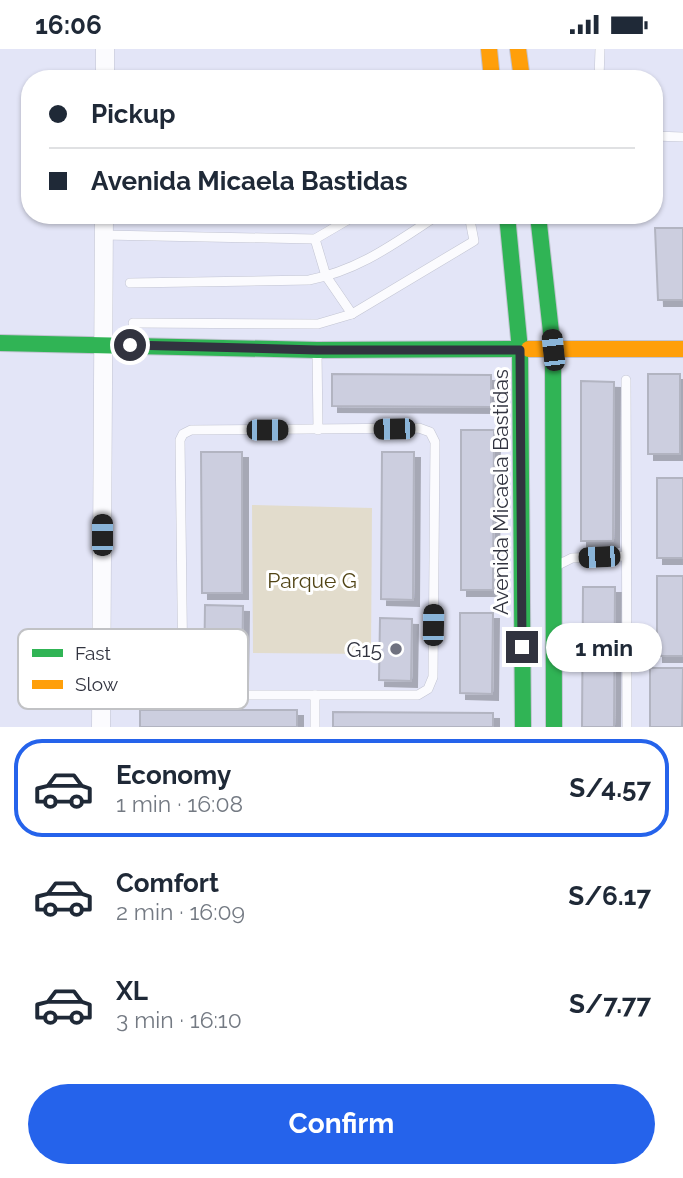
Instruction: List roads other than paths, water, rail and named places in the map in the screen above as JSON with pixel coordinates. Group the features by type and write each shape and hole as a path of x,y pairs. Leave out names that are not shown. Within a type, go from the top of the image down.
{"main road":[{"path":"489,49 491,70"},
{"path":"518,49 521,70"},
{"name":"Avenida Micaela Bastidas","path":"507,224 520,350 523,726"},
{"path":"539,224 553,350 554,726"},
{"path":"0,343 317,350 683,349"},
{"path":"521,568 553,567"}],"street":[{"path":"105,49 105,70"},
{"path":"102,629 104,224"}],"lane":[{"path":"599,70 600,49"},
{"path":"663,136 683,137"},
{"path":"104,235 315,239 341,224"},
{"path":"130,283 309,280 326,277 362,264 424,224"},
{"path":"134,323 318,324 352,314 474,241 471,224"},
{"path":"315,239 326,277 352,314"},
{"path":"317,350 318,430"},
{"path":"626,380 627,726"},
{"path":"182,629 180,440 183,434 191,431 419,428 430,432 435,442 433,677 428,689 418,695 248,695"},
{"path":"553,567 572,558 626,556"},
{"path":"315,695 315,726"}],"place":[{"name":"G15","path":"396,649"}],"park label":[{"name":"Parque G","path":"312,580"}]}
